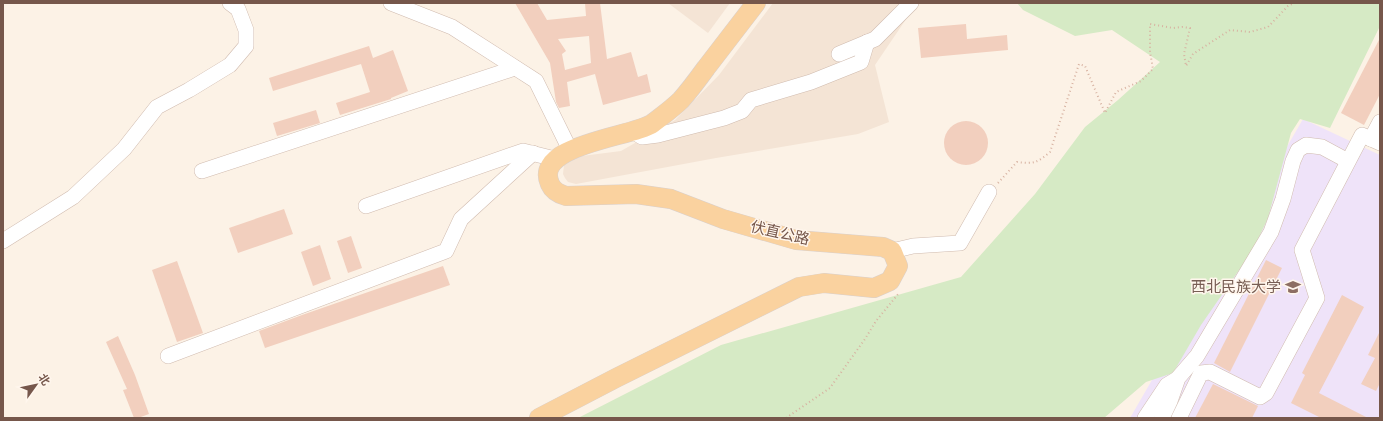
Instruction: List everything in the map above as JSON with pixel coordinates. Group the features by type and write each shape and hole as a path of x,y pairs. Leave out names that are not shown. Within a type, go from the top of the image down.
{"main road":[{"path":"562,155 651,124 681,100 756,3"},
{"name":"伏直公路","path":"562,155 551,165 548,171 548,178 554,190 566,196 636,194 671,199 723,219 796,240 883,248 892,251"},
{"path":"539,418 799,287 824,284 874,288 890,282 898,266 892,251"}],"street":[{"path":"3,241 73,197 124,149 157,107 189,90 230,65 246,46 246,30 238,8 230,3"},
{"path":"366,206 523,151 533,154 562,155 536,81 452,27 391,3"},
{"path":"839,54 875,39 911,3"},
{"path":"632,130 642,137 658,135 724,118 742,111 751,100 811,82 861,62 867,42"},
{"path":"202,171 515,68"},
{"path":"1179,418 1201,373 1210,372 1260,397 1266,393 1317,298 1302,250 1362,135 1376,141 1380,122"},
{"path":"1146,418 1166,385 1178,378 1197,356 1271,232 1298,150 1306,145 1322,147 1348,161"},
{"path":"168,356 446,251 461,219 533,154"},
{"path":"892,251 913,246 960,243 989,192"},
{"path":"1162,418 1178,378"}],"path":[{"path":"989,192 1017,162 1031,164 1050,152 1079,64 1085,66 1105,113 1116,92 1141,81 1153,69 1150,52 1150,24 1173,28 1190,28 1184,54 1186,66 1193,54 1230,30 1250,32 1268,27 1288,6 1294,3"},
{"path":"786,418 830,388 876,321 899,293 890,282"}],"shaded area":[{"path":"668,3 730,3 708,33"},
{"path":"773,3 917,3 875,65 889,122 858,134 576,184 568,182 563,174 564,165 574,157 621,151 675,120 719,75"},
{"name":"西北民族大学","path":"1303,119 1380,155 1380,418 1130,418"}],"green space":[{"path":"1017,3 1380,3 1380,26 1330,128 1300,119 1291,133 1268,218 1253,250 1201,325 1173,373 1146,382 1104,418 578,418 721,345 961,277 1035,194 1085,127 1118,100 1160,62 1112,30 1075,36 1023,10"}],"building":[{"path":"515,3 537,3 547,20 586,16 585,3 600,3 607,59 631,52 638,77 647,74 651,92 603,105 595,74 567,82 570,106 559,108 556,102 550,63","holes":["589,36 591,63 565,70 562,54 566,51 558,39"]},
{"path":"966,24 967,39 1007,35 1008,50 921,58 918,28"},
{"path":"1380,38 1380,94 1364,125 1341,113"},
{"path":"369,46 373,58 393,50 408,91 391,99 340,115 336,103 370,92 361,64 273,91 269,78"},
{"path":"316,110 320,123 277,136 273,123"},
{"path":"966,121 978,125 984,131 988,143 984,155 978,161 966,165 954,161 948,155 944,143 948,131 954,125"},
{"path":"284,209 293,234 238,253 229,228"},
{"path":"351,236 362,268 348,273 337,241"},
{"path":"320,245 331,279 313,286 301,252"},
{"path":"1266,260 1282,268 1230,372 1214,363"},
{"path":"177,261 203,333 177,342 152,270"},
{"path":"443,266 450,285 265,348 259,331"},
{"path":"1342,295 1364,307 1319,393 1368,418 1321,418 1291,403 1305,375 1302,373"},
{"path":"1380,331 1380,383 1376,391 1361,384 1375,358 1368,355"},
{"path":"118,336 135,375 149,414 138,418 134,418 123,390 127,389 106,342"},
{"path":"1213,384 1258,406 1252,418 1195,418"}],"place":[{"name":"西北民族大学","path":"1293,287"}]}
